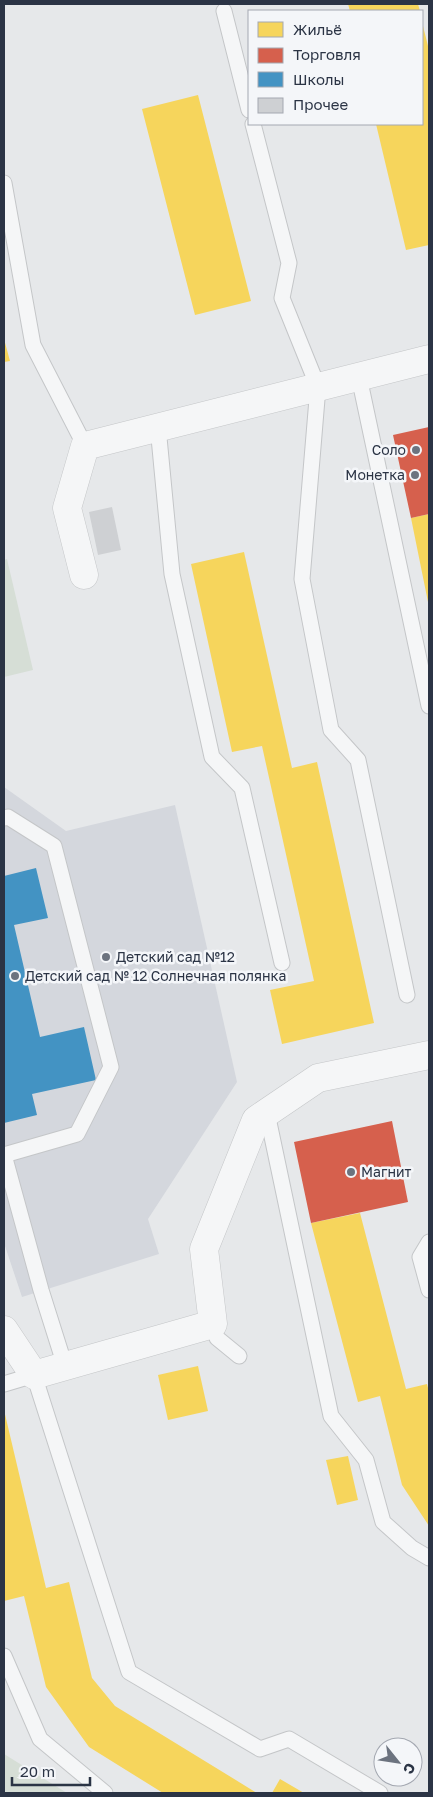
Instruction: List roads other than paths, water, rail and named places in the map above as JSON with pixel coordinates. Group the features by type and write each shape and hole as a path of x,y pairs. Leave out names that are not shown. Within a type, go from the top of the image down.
{"street":[{"path":"84,574 67,508 85,446 429,359"},
{"path":"4,1330 34,1376 213,1324 204,1249 256,1120 318,1078 429,1055"}],"lane":[{"path":"224,11 248,106"},
{"path":"253,125 288,263 282,298 318,387 302,580 331,730 358,760 407,995"},
{"path":"4,183 33,345 85,446"},
{"path":"359,377 429,706"},
{"path":"158,427 172,574 212,757 242,788 282,963"},
{"path":"4,818 8,817 54,846 111,1068 77,1134 4,1155 41,1290 65,1366"},
{"path":"267,1113 331,1416 366,1460 383,1522 412,1548 429,1558"},
{"path":"429,1242 420,1257 429,1290"},
{"path":"213,1324 217,1338 239,1356"},
{"path":"4,1384 34,1376 129,1672 260,1749 290,1739 380,1793"},
{"path":"4,1656 40,1739 106,1793"}],"place":[{"name":"Соло","path":"416,450"},
{"name":"Монетка","path":"415,475"},
{"name":"Детский сад №12","path":"106,957"},
{"name":"Детский сад № 12 Солнечная полянка","path":"15,976"},
{"name":"Магнит","path":"351,1172"}]}
